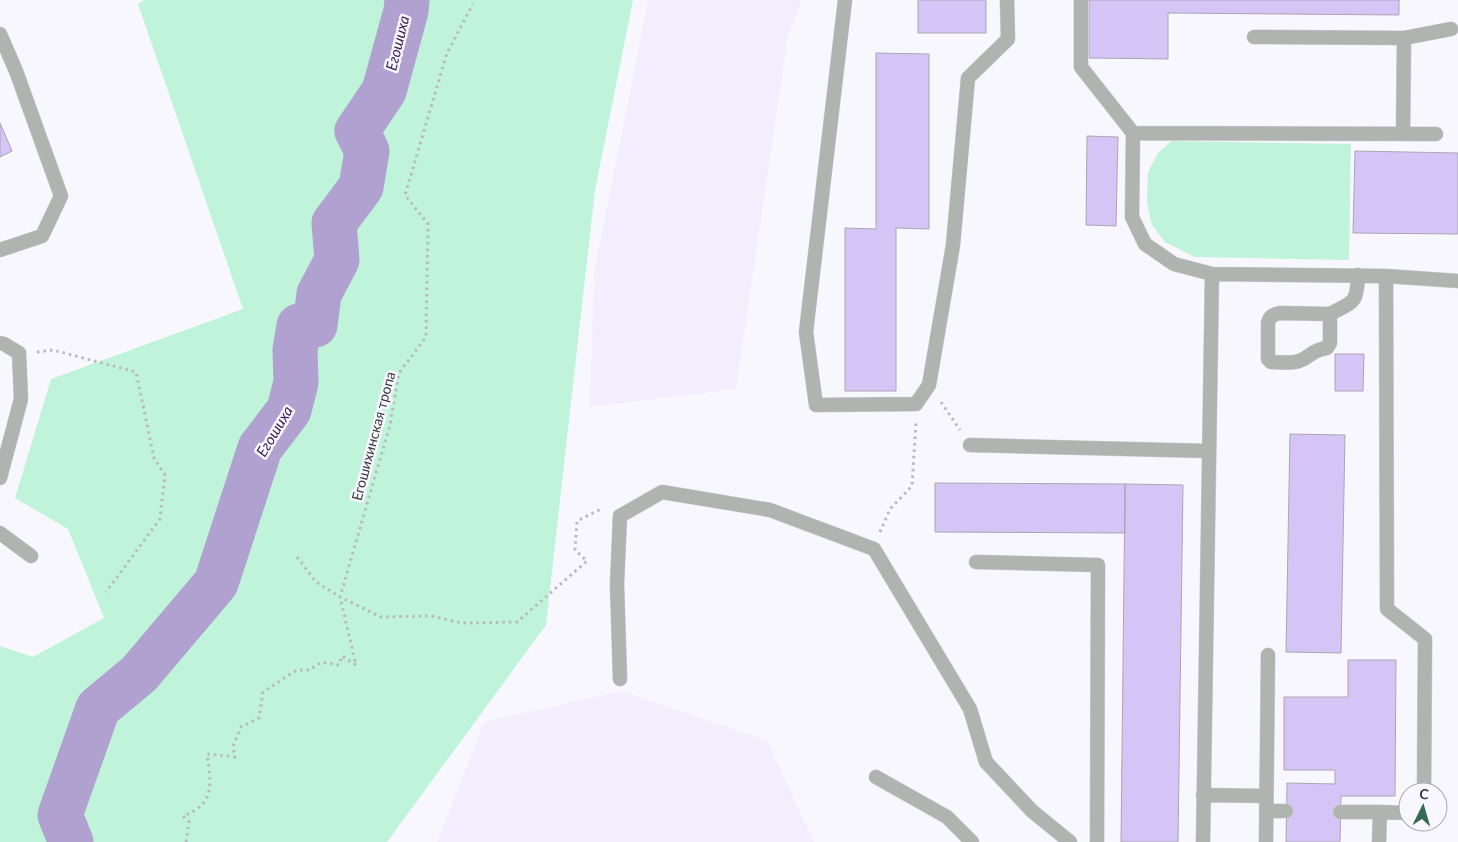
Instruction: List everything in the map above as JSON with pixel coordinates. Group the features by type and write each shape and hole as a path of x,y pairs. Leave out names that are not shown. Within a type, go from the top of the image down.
{"lane":[{"path":"846,0 806,332 816,405 916,404 929,385 953,245 968,78 1008,39 1006,0"},
{"path":"1081,0 1081,67 1133,133 1132,217 1146,244 1174,264 1212,274 1358,275 1458,281"},
{"path":"1254,37 1404,38 1451,29"},
{"path":"0,34 16,71 61,196 42,236 0,250"},
{"path":"1403,134 1404,38"},
{"path":"1133,133 1436,134"},
{"path":"1203,842 1212,274"},
{"path":"1330,314 1330,343 1327,348 1315,350 1299,361 1271,362 1268,359 1268,323 1272,314 1330,314 1353,300 1356,296 1358,275"},
{"path":"1386,276 1387,609 1426,639 1424,782"},
{"path":"0,343 19,354 20,399 0,478"},
{"path":"970,446 1209,451"},
{"path":"620,678 617,584 620,516 662,492 770,510 874,549 970,709 986,762 1032,811 1070,842"},
{"path":"0,533 32,556"},
{"path":"976,562 1098,565 1097,842"},
{"path":"1266,842 1268,655"},
{"path":"876,777 947,817 972,842"},
{"path":"1204,795 1266,796"},
{"path":"1266,811 1286,811"},
{"path":"1340,812 1398,813"},
{"path":"1379,842 1380,812"}],"path":[{"name":"Егошихинская тропа","path":"186,842 189,822 183,816 196,811 209,796 211,782 207,754 235,757 233,746 241,727 259,718 263,692 297,670 310,670 322,662 339,665 342,656 356,665 340,597 390,425 398,373 426,337 428,224 405,195 447,53 473,4"},
{"path":"19,354 53,350 136,372 154,458 165,475 160,519 106,592"},
{"path":"929,385 970,446"},
{"path":"874,549 890,509 912,486 916,404"},
{"path":"297,557 316,582 340,597 380,617 431,616 462,623 517,622 587,561 575,550 577,521 604,508"}],"shaded area":[{"path":"648,0 802,0 788,35 736,389 590,407 594,273"},
{"path":"622,691 767,741 814,842 437,842 484,722"}],"green space":[{"path":"144,0 633,0 595,190 546,625 387,842 0,842 0,646 33,657 104,618 68,529 15,498 51,379 243,309 138,4"},
{"path":"1171,141 1351,144 1349,260 1194,257 1165,242 1152,225 1147,203 1148,172 1158,153"}],"building":[{"path":"918,0 986,0 986,33 918,33"},
{"path":"1089,0 1399,0 1399,15 1168,13 1168,59 1089,58"},
{"path":"876,53 929,54 929,229 896,228 896,391 845,391 845,228 876,229"},
{"path":"0,123 12,151 0,157"},
{"path":"1087,136 1118,137 1116,226 1086,225"},
{"path":"1355,151 1458,153 1458,234 1353,233"},
{"path":"1335,354 1364,354 1363,391 1335,391"},
{"path":"1290,434 1345,435 1341,653 1286,652"},
{"path":"935,483 1125,484 1125,533 935,532"},
{"path":"1125,484 1183,485 1178,842 1121,842"},
{"path":"1348,660 1396,660 1395,796 1341,796 1340,842 1286,842 1287,783 1335,784 1335,770 1284,770 1284,697 1348,697"}],"waterway":[{"name":"Егошиха","path":"71,842 60,815 98,708 139,674 216,583 260,448 289,410 296,382 295,350 299,326 315,325 319,294 337,260 334,223 361,187 367,151 357,131 384,91 406,11 407,0"}]}
